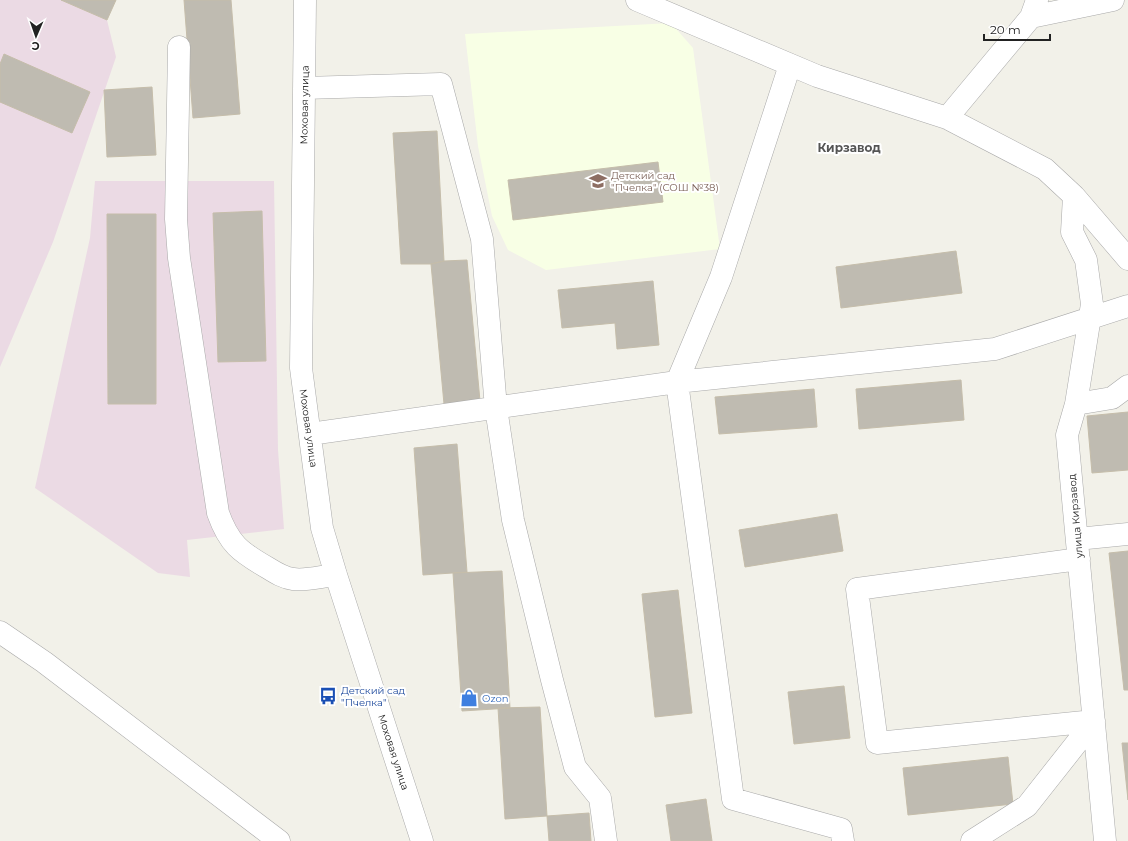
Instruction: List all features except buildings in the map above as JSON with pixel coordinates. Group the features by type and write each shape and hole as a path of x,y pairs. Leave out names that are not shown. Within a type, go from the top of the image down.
{"street":[{"name":"Моховая улица","path":"305,0 301,368 322,528 422,841"},
{"path":"637,0 817,76 947,118 1045,169 1074,196 1128,259"},
{"path":"947,118 1034,9 1113,0"},
{"path":"179,47 177,227 179,258 218,513 223,529 236,546 248,557 282,576 299,579 336,575"},
{"path":"790,65 721,277 677,382 733,799 841,829 843,841"},
{"path":"304,88 441,84 482,239 496,408 513,520 575,767 600,798 606,841"},
{"name":"улица Кирзавод","path":"1074,196 1072,232 1086,260 1092,304 1076,404 1067,435 1105,841"},
{"path":"310,434 677,382 995,349 1128,306"},
{"path":"1076,404 1112,398 1128,386"},
{"path":"1094,721 877,743 856,589 1078,549 1128,534"},
{"path":"0,632 44,662 279,841"},
{"path":"972,841 1027,806 1094,721"}],"shaded area":[{"path":"0,0 61,0 107,20 116,57 53,242 0,367"},
{"name":"Детский сад \"Пчелка\" (СОШ №38)","path":"671,23 693,48 720,249 546,270 508,250 492,216 478,146 465,34"},
{"path":"95,181 274,181 278,450 284,529 187,540 190,577 158,573 35,488 90,238"}],"place":[{"name":"Детский сад \"Пчелка\" (СОШ №38)","path":"598,181"},
{"name":"Детский сад \"Пчелка\"","path":"328,696"},
{"name":"Ozon","path":"469,698"}],"district":[{"name":"Кирзавод","path":"849,148"}]}
